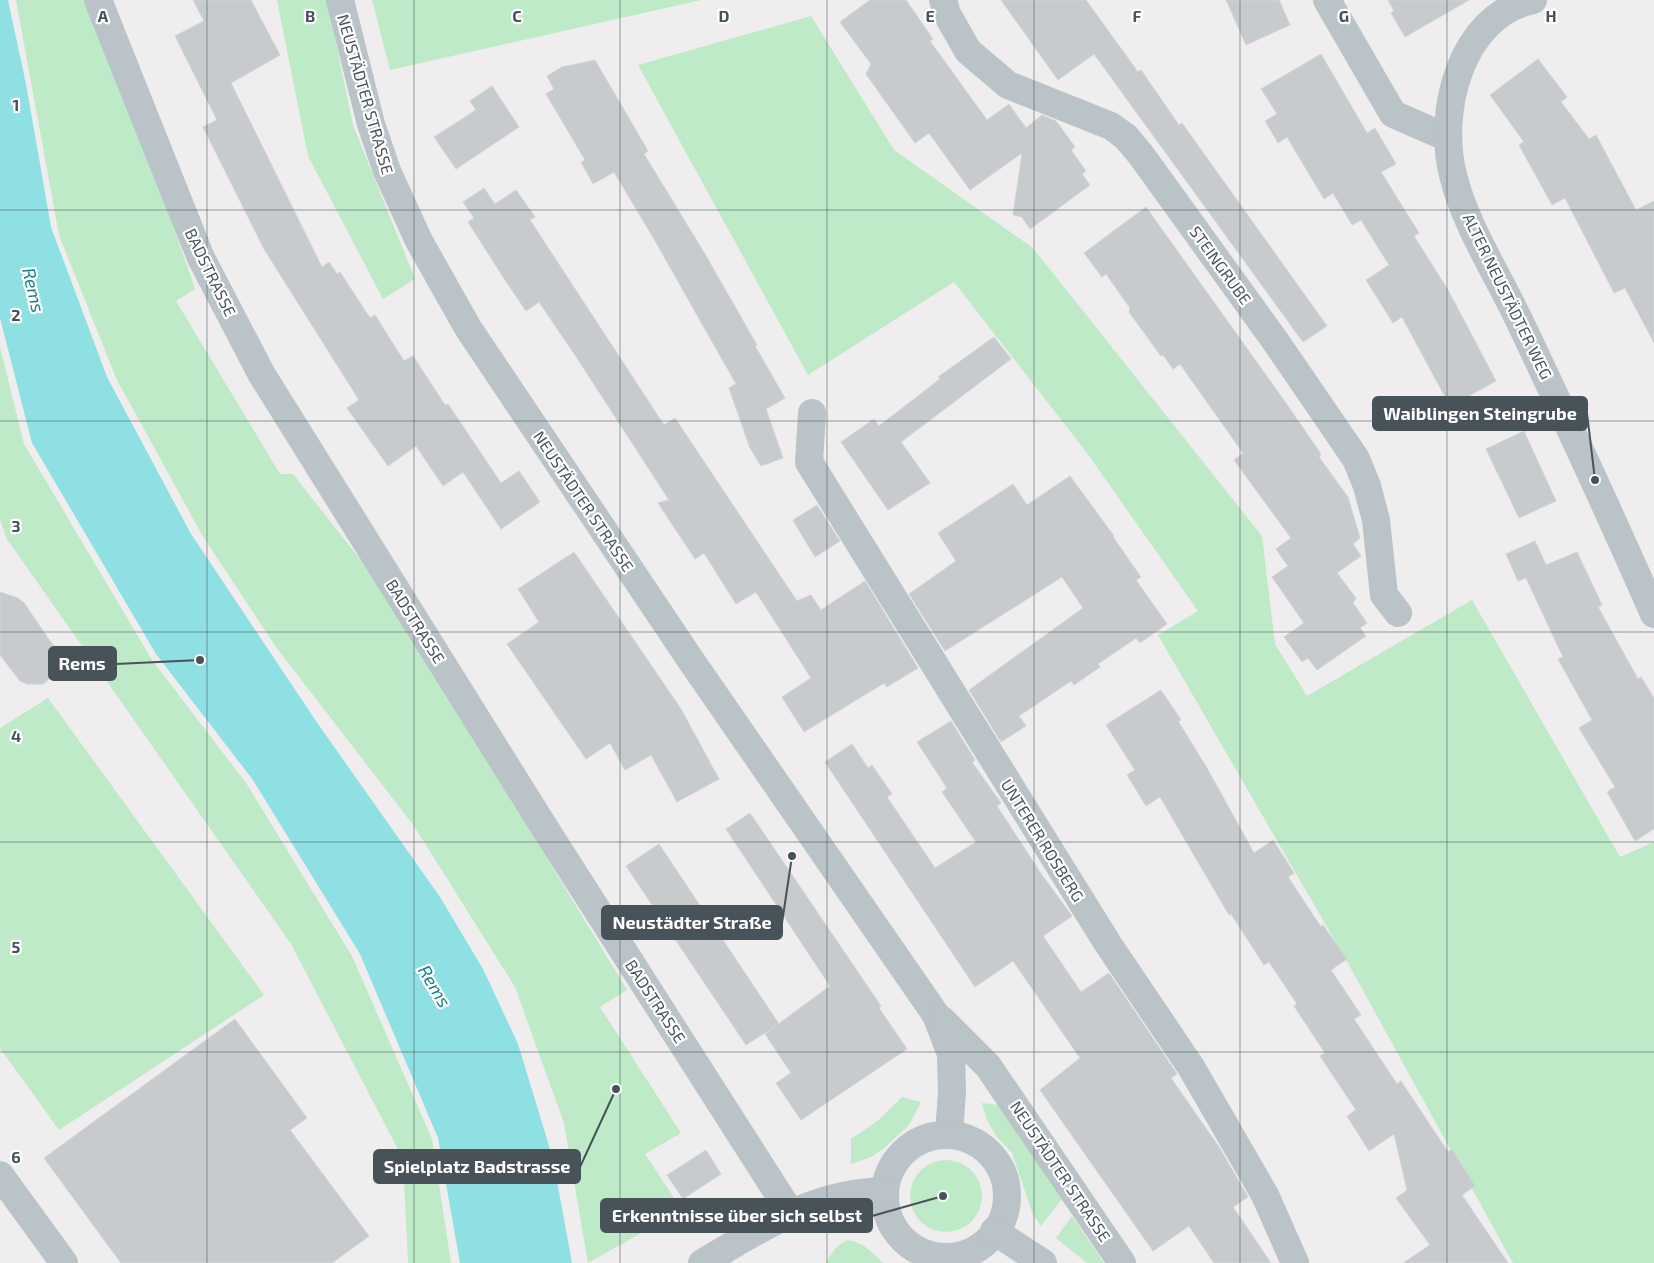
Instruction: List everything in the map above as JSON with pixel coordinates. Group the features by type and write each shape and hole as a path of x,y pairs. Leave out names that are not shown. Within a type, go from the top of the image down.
{"street":[{"name":"BADSTRASSE","path":"98,0 201,258 262,375 546,830 790,1212"},
{"name":"NEUSTÄDTER STRASSE","path":"340,0 371,124 387,171 419,241 468,328 690,660 936,1015 988,1066 1122,1263"},
{"name":"STEINGRUBE","path":"943,0 947,14 968,51 1008,85 1111,126 1126,137 1141,156 1276,342 1356,459 1367,486 1376,520 1384,595 1398,613"},
{"path":"1327,0 1393,114 1448,138"},
{"name":"ALTER NEUSTÄDTER WEG","path":"1526,1 1494,20 1468,52 1455,80 1449,106 1448,138 1453,175 1472,224 1595,480 1654,614"},
{"name":"UNTERER ROSBERG","path":"812,413 809,462 1108,944 1191,1066 1266,1195 1295,1263"},
{"name":"NEUSTÄDTER STRASSE","path":"936,1015 951,1054 952,1091 949,1135"},
{"path":"949,1135 969,1139 987,1150 1000,1166 1006,1186 1006,1206 999,1226 986,1242 968,1252 949,1256 929,1254 911,1246 897,1233 888,1216 885,1191 887,1177 896,1160 910,1146 929,1137 949,1135"},
{"path":"0,1175 64,1263"},
{"path":"702,1263 790,1212 842,1194 885,1191"},
{"path":"994,1231 1043,1263"}],"green space":[{"path":"16,0 88,0 140,129 195,289 176,301 280,474 293,474 385,591 627,990 600,1007 681,1133 645,1154 682,1210 588,1263 564,1123 515,987 414,826 276,647 202,535 116,378 59,235"},
{"path":"277,0 327,0 353,125 415,279 383,299 308,156"},
{"path":"372,0 701,0 390,70"},
{"path":"811,16 894,150 1033,248 1262,536 1275,644 1307,696 1472,600 1620,857 1654,842 1654,1263 1513,1263 1349,965 1158,635 1198,611 1087,453 954,282 808,375 638,65"},
{"path":"0,347 24,444 152,660 246,783 352,956 432,1139 451,1263 408,1263 403,1159 291,944 7,539 0,520"},
{"path":"48,698 264,995 59,1130 0,1048 0,728"},
{"path":"902,1097 921,1102 909,1125 882,1150 869,1158 851,1164 851,1139 880,1119"},
{"path":"982,1103 999,1105 1062,1199 1041,1226 1033,1215 1012,1153 996,1136 987,1120"},
{"path":"946,1160 966,1166 976,1176 982,1196 976,1216 966,1226 946,1232 926,1226 916,1216 910,1196 916,1176 926,1166"},
{"path":"1072,1216 1104,1263 1087,1263 1056,1238"},
{"path":"848,1240 863,1246 883,1263 826,1263 838,1246"}],"water":[{"path":"0,0 8,0 26,84 51,227 107,377 191,534 318,724 440,897 483,969 518,1044 553,1159 572,1263 460,1263 438,1138 360,954 253,780 156,654 32,443 0,318"}],"building":[{"path":"193,0 251,0 280,55 231,83 322,267 329,262 337,274 340,272 370,318 375,315 404,361 413,356 445,405 448,404 501,483 519,471 540,502 501,529 463,472 443,486 416,446 388,466 347,408 359,400 264,249 203,127 217,120 175,36 204,21"},
{"path":"870,0 906,0 933,39 930,41 987,120 1009,104 1026,128 1042,115 1056,121 1075,147 1071,150 1086,171 1082,174 1090,185 1030,229 1022,217 1013,215 1022,153 970,190 929,133 915,143 866,74 871,64 840,22"},
{"path":"1001,0 1086,0 1138,72 1141,70 1179,125 1182,123 1327,326 1303,342 1094,54 1058,80"},
{"path":"1226,0 1279,0 1290,25 1246,45"},
{"path":"1388,0 1469,0 1405,37 1391,13 1394,11"},
{"path":"1321,54 1367,133 1375,128 1396,164 1381,172 1419,233 1414,236 1448,290 1496,381 1450,406 1402,317 1393,323 1366,280 1389,265 1361,220 1352,225 1333,193 1324,199 1287,137 1278,143 1265,121 1277,114 1261,89"},
{"path":"1538,59 1567,97 1561,102 1589,139 1596,135 1636,210 1654,201 1654,343 1625,288 1614,293 1565,198 1552,205 1519,145 1524,142 1490,95"},
{"path":"595,60 648,151 644,154 705,254 785,398 766,409 783,458 761,466 750,448 729,388 736,384 654,239 614,172 593,184 581,162 585,160 546,94 554,89 547,76 562,67"},
{"path":"492,86 519,127 456,169 434,137 476,110 470,101"},
{"path":"484,188 495,204 516,190 535,217 530,220 664,425 675,418 797,601 811,595 821,610 865,581 918,668 887,687 884,683 804,732 782,697 811,678 756,592 736,604 704,553 695,559 658,503 669,500 539,302 526,311 505,280 468,222 474,218 463,202"},
{"path":"1146,207 1281,396 1321,454 1319,457 1348,497 1360,538 1353,544 1361,556 1337,573 1356,598 1353,603 1367,623 1360,628 1366,636 1317,670 1308,658 1302,662 1284,637 1304,623 1272,577 1288,566 1276,549 1291,538 1234,460 1243,453 1180,364 1173,369 1163,355 1161,356 1129,312 1130,308 1106,274 1102,277 1084,253"},
{"path":"994,337 1011,359 901,442 930,483 888,510 841,442 874,419 879,426 940,379 938,377"},
{"path":"1524,431 1556,501 1519,518 1486,449"},
{"path":"1070,476 1141,577 1136,580 1167,624 1140,643 1136,638 1098,664 1100,667 1074,685 1071,681 1019,716 1026,726 1001,742 969,690 1083,608 1062,577 945,651 909,594 956,561 938,533 1013,484 1027,505"},
{"path":"817,505 840,541 815,557 793,520"},
{"path":"1535,541 1546,565 1577,552 1602,605 1598,607 1638,679 1641,677 1654,698 1654,829 1635,841 1607,792 1615,787 1579,728 1592,720 1558,659 1563,657 1526,578 1518,581 1506,554"},
{"path":"574,552 681,709 719,779 677,802 651,755 625,770 610,743 586,759 507,644 539,622 518,589"},
{"path":"0,592 18,598 24,603 57,651 58,667 55,674 43,684 27,684 20,681 0,655"},
{"path":"1161,690 1181,720 1178,721 1207,768 1254,853 1273,840 1294,873 1288,877 1321,927 1323,925 1347,959 1331,970 1361,1015 1354,1019 1397,1084 1401,1081 1448,1152 1452,1149 1475,1186 1462,1195 1508,1263 1403,1263 1430,1245 1396,1198 1407,1190 1394,1134 1369,1151 1347,1116 1356,1110 1320,1056 1325,1053 1294,1006 1297,1004 1269,962 1264,965 1231,914 1229,915 1160,797 1146,806 1127,775 1135,770 1106,725"},
{"path":"951,721 975,760 972,762 1001,803 997,806 1042,875 1072,916 1043,936 1081,992 1109,973 1177,1074 1171,1078 1219,1147 1248,1197 1233,1207 1271,1263 1214,1263 1189,1226 1153,1251 1040,1090 1080,1058 1013,961 975,987 825,762 852,744 868,768 872,765 892,794 887,797 935,868 976,842 942,792 947,788 917,742"},
{"path":"750,813 881,1006 879,1008 907,1049 801,1120 776,1083 791,1073 765,1034 830,986 726,829"},
{"path":"659,844 779,1024 746,1045 626,866"},
{"path":"235,1019 307,1118 290,1130 369,1236 332,1263 121,1263 44,1158"},
{"path":"706,1150 721,1174 683,1199 667,1175"}],"place":[{"name":"Waiblingen Steingrube","path":"1595,480"},
{"name":"Rems","path":"200,660"},
{"name":"Neustädter Straße","path":"792,856"},
{"name":"Spielplatz Badstrasse","path":"616,1089"},
{"name":"Erkenntnisse über sich selbst","path":"943,1196"}]}
